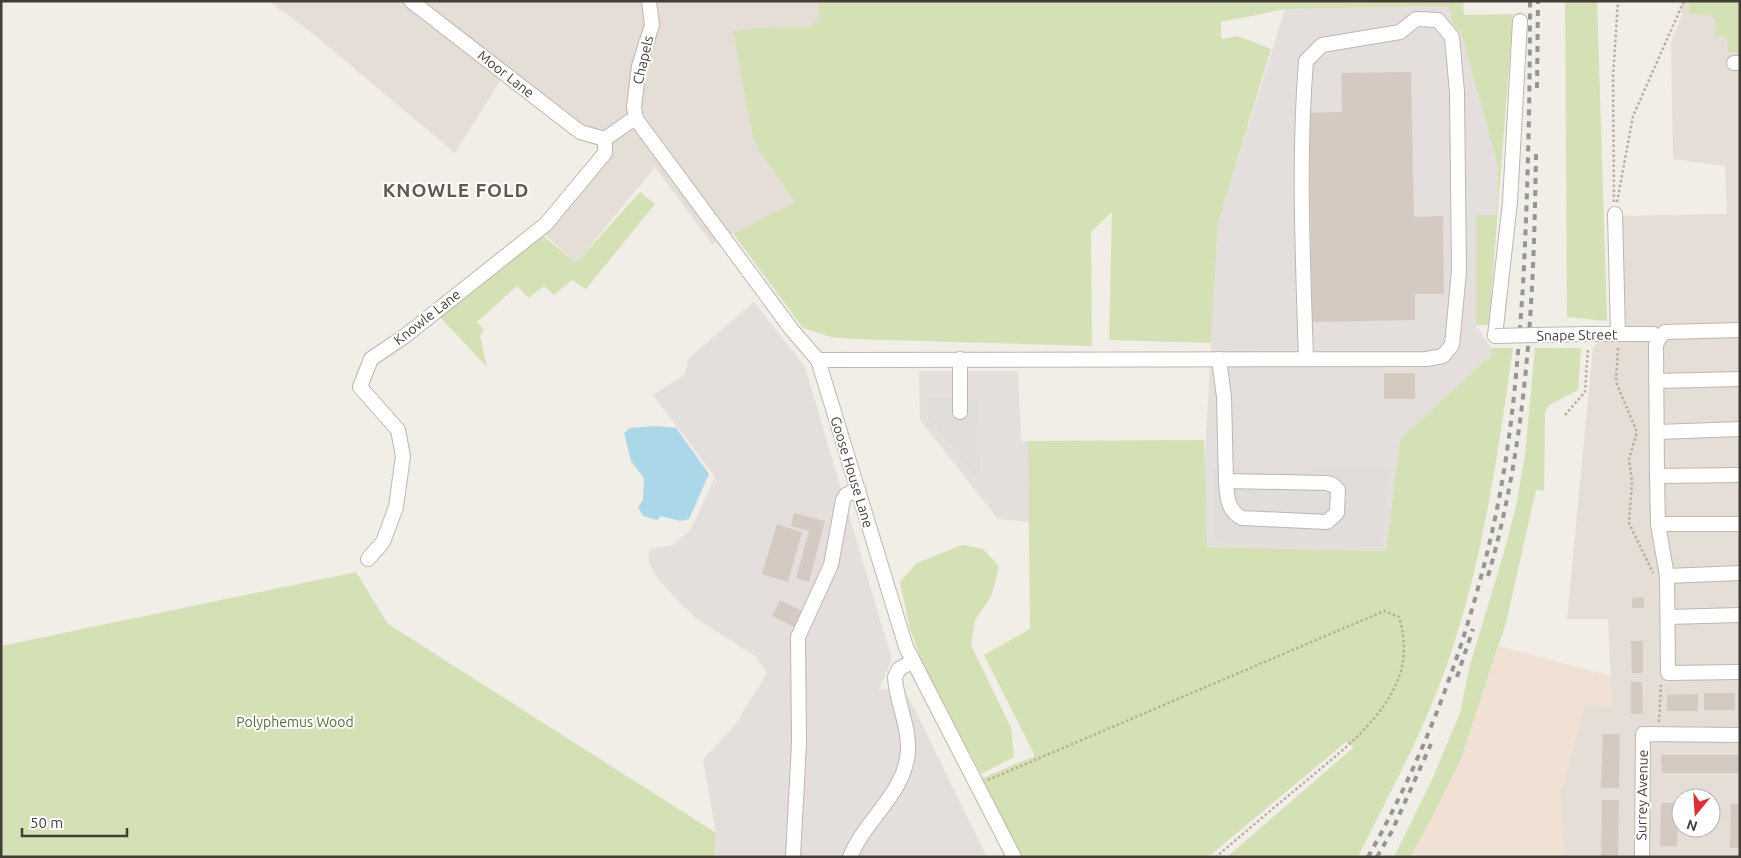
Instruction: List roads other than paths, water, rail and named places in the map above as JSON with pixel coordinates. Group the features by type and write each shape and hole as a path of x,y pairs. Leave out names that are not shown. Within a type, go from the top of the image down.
{"street":[{"name":"Moor Lane","path":"410,1 580,132 605,139"},
{"name":"Chapels","path":"636,119 634,107 639,66 652,25 649,1"},
{"path":"818,360 1426,359 1444,356 1452,345 1459,271 1457,92 1452,37 1438,20 1416,19 1400,32 1322,45 1306,61 1303,99 1302,203 1306,359"},
{"name":"Snape Street","path":"1520,22 1510,202 1495,336 1588,334 1654,334 1660,336 1671,330 1740,330"},
{"path":"605,139 636,119"},
{"name":"Goose House Lane","path":"636,119 792,330 818,360 906,647 1014,857"},
{"name":"Knowle Lane","path":"368,559 384,542 396,507 403,456 398,430 360,387 371,359 405,336 546,224 605,153 605,139"},
{"path":"1615,214 1618,334"},
{"path":"1660,336 1656,345 1658,524 1667,576 1668,673 1740,672"},
{"path":"960,359 960,412"},
{"path":"1219,359 1224,397 1226,481 1230,508 1234,514 1242,518 1327,522 1337,513 1338,490 1333,485 1327,483 1226,481"},
{"path":"1656,380 1740,379"},
{"path":"1658,432 1740,429"},
{"path":"1657,476 1740,475"},
{"path":"793,857 799,743 798,637 831,565 843,500 846,495 858,490"},
{"path":"1658,524 1740,524"},
{"path":"1667,576 1740,573"},
{"path":"1668,617 1740,615"},
{"path":"850,857 860,834 903,776 908,749 895,677 899,669 913,661"},
{"name":"Surrey Avenue","path":"1642,857 1643,734 1740,735"}],"water":[{"path":"657,426 676,428 709,474 689,519 680,521 661,516 657,520 643,516 638,507 643,500 644,478 631,461 624,433 630,428"}],"railway":[{"path":"1368,857 1410,774 1446,688 1475,599 1497,509 1517,369 1523,285 1530,72 1530,1"},
{"path":"1537,88 1538,1"},
{"path":"1488,576 1512,472 1520,419 1530,313 1536,153"},
{"path":"1457,677 1473,629"},
{"path":"1377,857 1392,831 1431,744"}],"district":[{"name":"KNOWLE FOLD","path":"456,190"}],"park label":[{"name":"Polyphemus Wood","path":"295,722"}]}
